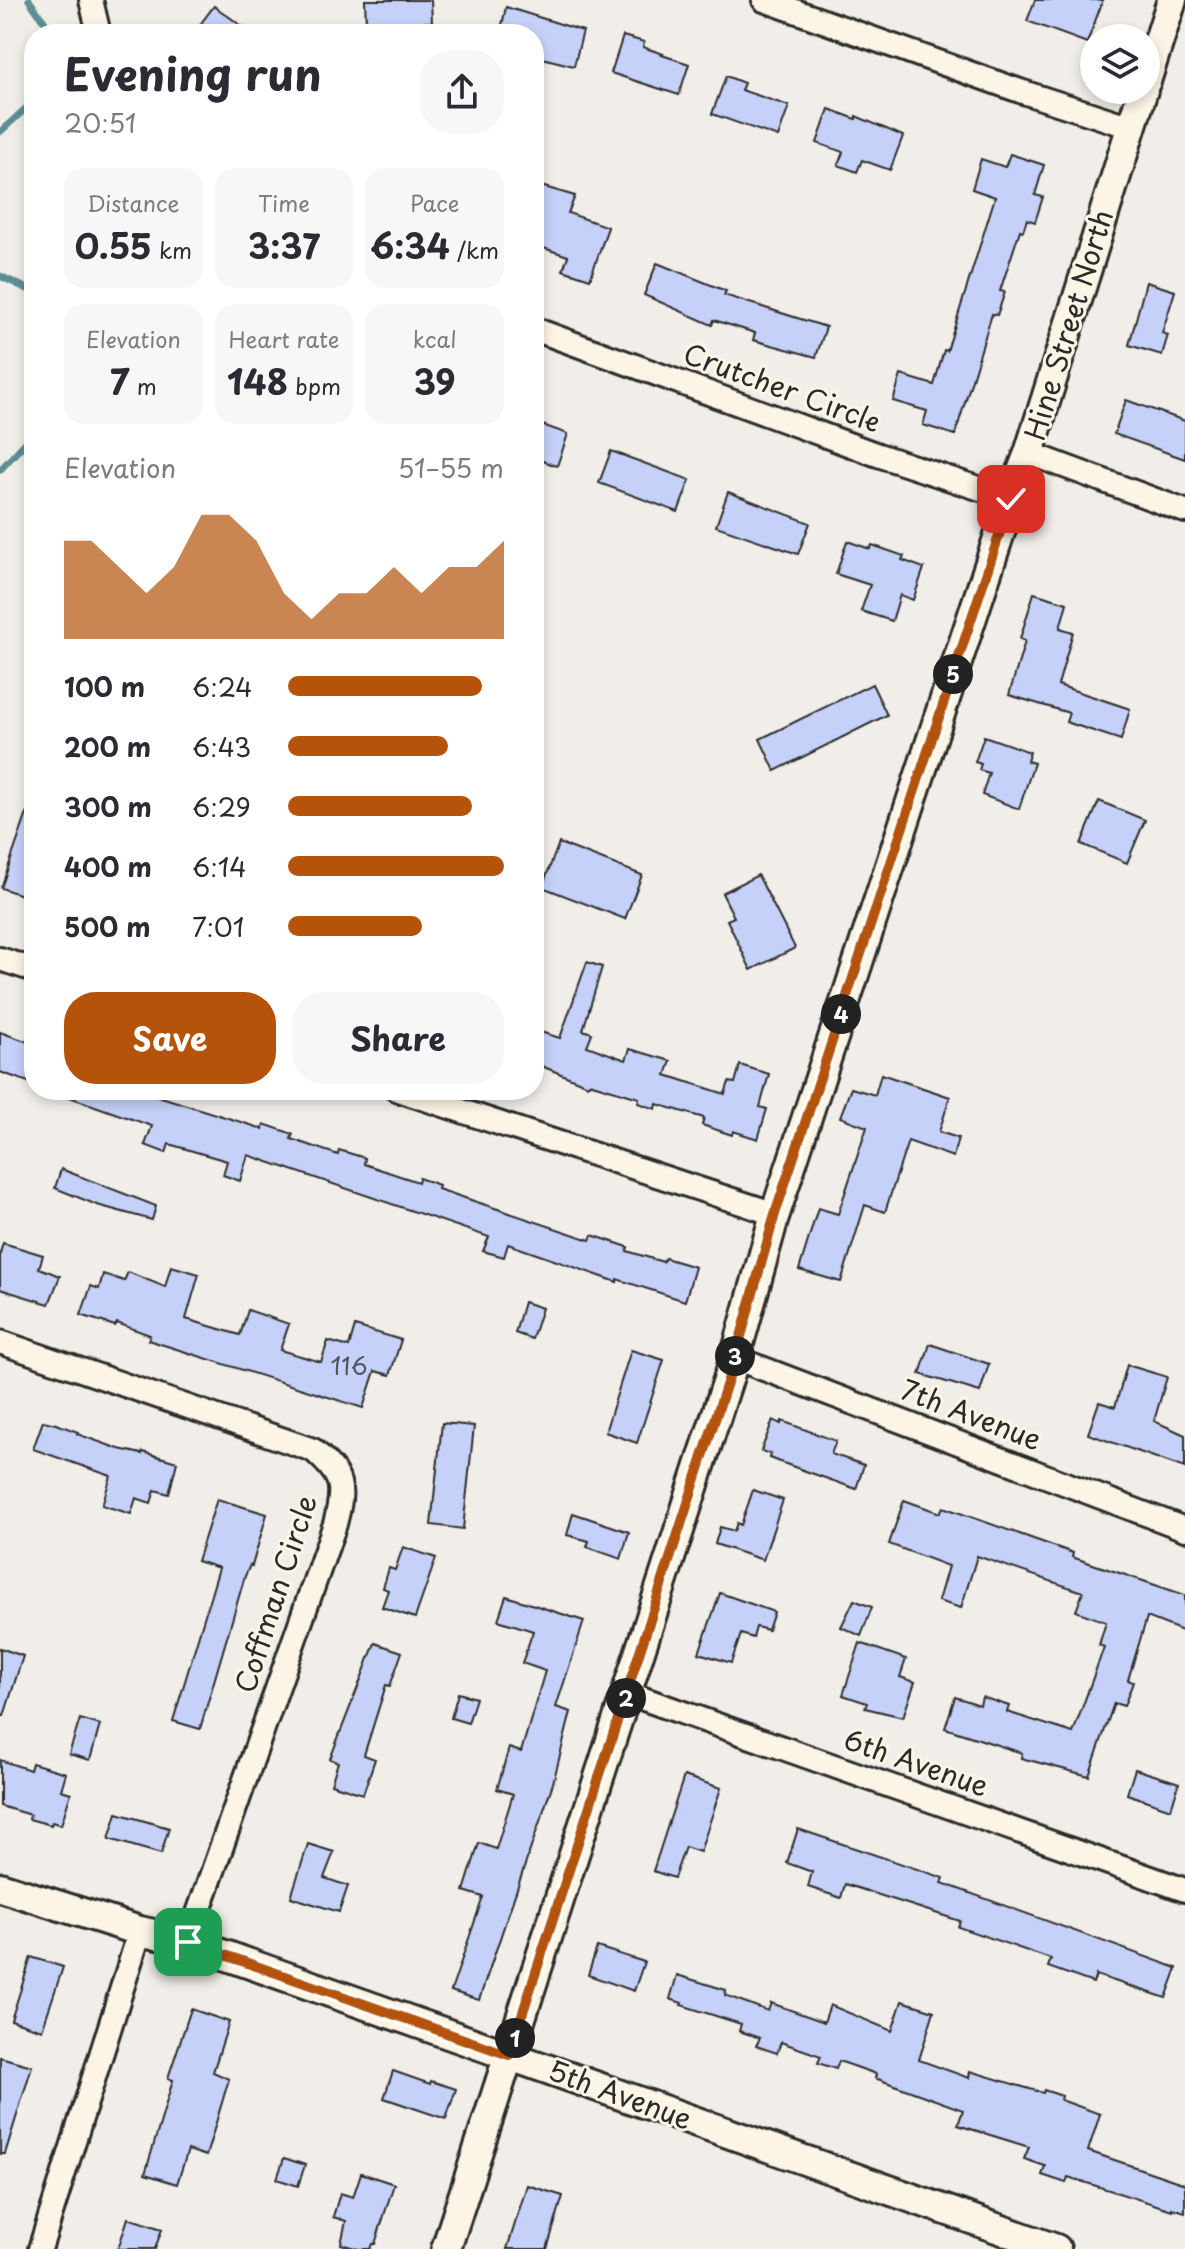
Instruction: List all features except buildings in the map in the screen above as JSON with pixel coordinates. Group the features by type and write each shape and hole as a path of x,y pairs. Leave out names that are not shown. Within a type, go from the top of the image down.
{"street":[{"path":"91,0 97,24"},
{"path":"764,0 1131,127"},
{"path":"1160,37 1172,0"},
{"name":"Hine Street North","path":"446,2249 735,1358 775,1214 1011,499 1029,453 1138,104"},
{"name":"Crutcher Circle","path":"544,333 878,455 1011,499"},
{"path":"1029,453 1185,511"},
{"path":"0,959 24,967"},
{"path":"428,1100 775,1214"},
{"name":"Coffman Circle","path":"0,1342 313,1450 334,1468 342,1495 335,1524 188,1942"},
{"name":"7th Avenue","path":"735,1358 1185,1529"},
{"name":"6th Avenue","path":"627,1693 1185,1890"},
{"name":"5th Avenue","path":"0,1887 140,1931 188,1942 1056,2249"},
{"path":"40,2249 140,1931"}],"waterway":[{"path":"29,0 46,24"},
{"path":"0,132 24,110"},
{"path":"0,276 24,287"},
{"path":"0,470 24,444"}],"route":[{"path":"188,1942 509,2055 735,1358 775,1214 1011,499"}]}
